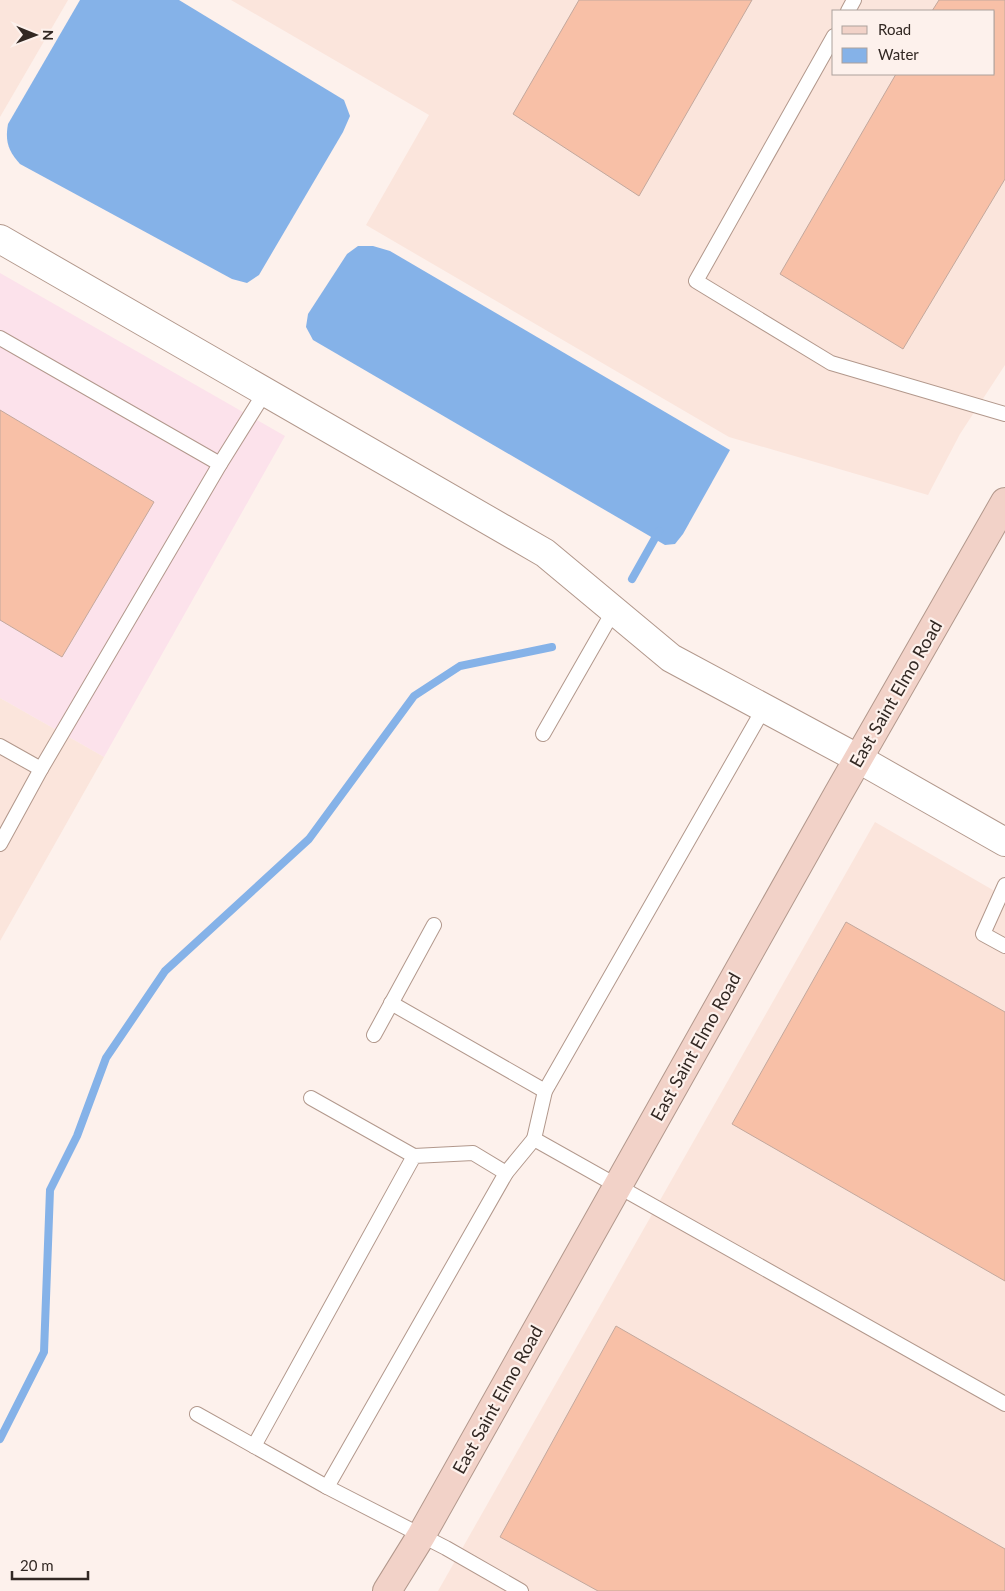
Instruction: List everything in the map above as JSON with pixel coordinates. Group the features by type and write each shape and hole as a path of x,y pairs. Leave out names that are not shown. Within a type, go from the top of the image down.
{"street":[{"path":"0,239 545,552 670,658 859,759 1005,842"},
{"name":"East Saint Elmo Road","path":"387,1591 421,1536 1005,502"}],"lane":[{"path":"832,40 696,281 831,363 1005,414"},
{"path":"0,338 220,464"},
{"path":"0,844 41,769 220,464 265,392"},
{"path":"543,734 614,610"},
{"path":"327,1487 506,1173 534,1139 545,1091 764,708"},
{"path":"0,746 41,769"},
{"path":"1005,885 983,934 1005,946"},
{"path":"374,1035 434,924"},
{"path":"391,1003 545,1091"},
{"path":"311,1098 414,1156 473,1153 506,1173"},
{"path":"534,1139 1005,1404"},
{"path":"254,1446 414,1156"},
{"path":"197,1414 327,1487 521,1591"}],"shaded area":[{"path":"0,0 68,0 0,117"},
{"path":"231,0 1005,0 1005,365 960,434 928,495 729,437 366,225 429,115"},
{"path":"0,273 285,436 104,757 0,698"},
{"path":"0,698 104,757 0,941"},
{"path":"875,822 1005,897 1005,1591 438,1591"}],"water":[{"path":"80,0 179,0 344,100 350,116 343,132 259,275 247,283 232,279 20,164 13,155 7,141 8,124"},
{"path":"358,246 373,246 390,251 730,450 683,534 675,544 665,545 313,340 306,327 308,314 347,254"}],"building":[{"path":"579,0 752,0 639,196 513,114"},
{"path":"939,0 1005,0 1005,179 903,349 780,274 895,75 995,75 995,10 933,10"},
{"path":"0,410 154,502 62,657 0,620"},
{"path":"846,922 1005,1012 1005,1281 732,1124"},
{"path":"616,1326 1005,1549 1005,1591 598,1591 500,1537"}],"waterway":[{"path":"632,579 659,531"},
{"path":"0,1439 44,1352 50,1190 77,1136 106,1058 165,971 309,839 414,696 460,666 552,647"}]}
